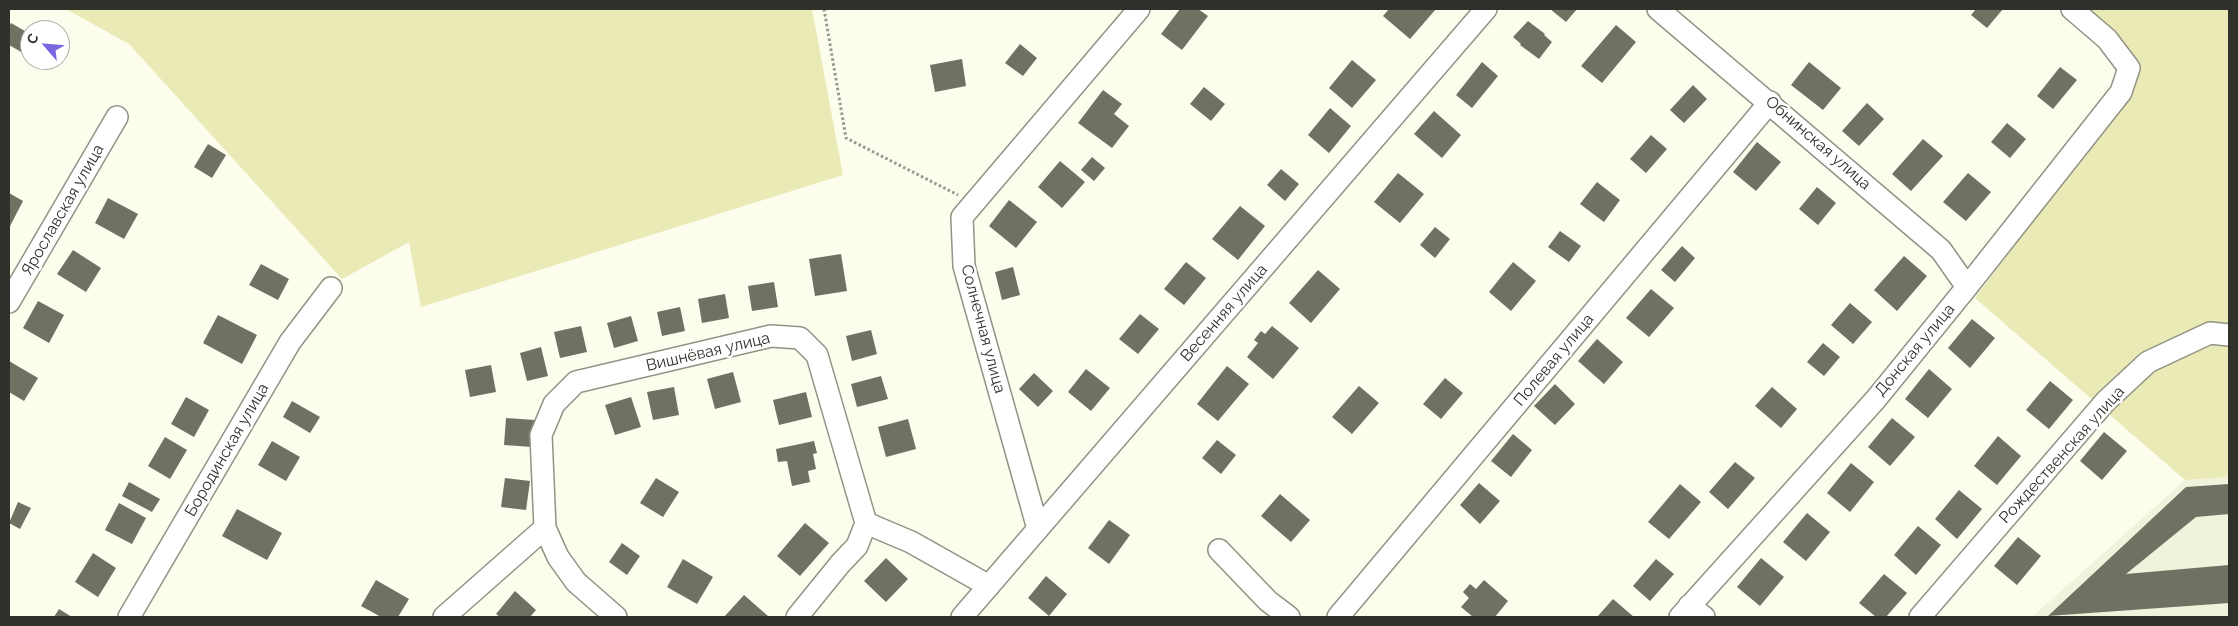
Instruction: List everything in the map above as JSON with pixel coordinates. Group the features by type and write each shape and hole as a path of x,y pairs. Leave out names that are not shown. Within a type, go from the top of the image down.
{"street":[{"name":"Солнечная улица","path":"1038,529 964,266 962,217 1139,9"},
{"name":"Весенняя улица","path":"962,617 1486,9"},
{"name":"Обнинская улица","path":"1658,9 1770,102 1941,250 1967,287"},
{"name":"Донская улица","path":"1691,613 1876,399 2121,92 2129,68 2107,38 2072,9"},
{"name":"Полевая улица","path":"1338,617 1770,102"},
{"name":"Ярославская улица","path":"9,302 117,117"},
{"name":"Бородинская улица","path":"128,617 290,342 331,288"},
{"name":"Рождественская улица","path":"1920,617 2106,402 2148,362 2210,332 2229,335"},
{"name":"Вишнёвая улица","path":"545,528 541,435 554,404 576,382 771,336 800,338 816,355 866,523"},
{"path":"797,617 857,546 866,523 911,542 989,586"},
{"path":"444,617 471,591 545,528 558,557 576,582 616,617"},
{"path":"1218,550 1268,601 1289,617"}],"path":[{"path":"824,9 846,138 923,175 974,203"}],"shaded area":[{"path":"2229,477 2229,617 2032,617 2185,480"}],"green space":[{"path":"66,9 812,9 843,175 421,307 409,242 342,279 129,44"},
{"path":"2080,9 2229,9 2229,477 2185,480 1975,298 2127,96 2137,67"}],"building":[{"path":"1180,9 1198,9 1208,16 1182,50 1161,34"},
{"path":"1389,9 1436,9 1410,39 1383,16"},
{"path":"1550,9 1577,9 1566,22"},
{"path":"1976,9 2003,9 1987,28 1971,15"},
{"path":"1528,21 1552,42 1539,59 1520,45 1513,37"},
{"path":"11,23 20,28 20,51 9,45 9,27"},
{"path":"1616,25 1636,42 1602,83 1581,66"},
{"path":"1020,44 1037,58 1023,76 1005,63"},
{"path":"962,59 966,86 935,92 930,65"},
{"path":"1352,60 1376,80 1352,108 1329,88"},
{"path":"1482,62 1498,76 1472,108 1456,95"},
{"path":"1809,62 1841,88 1823,110 1791,85"},
{"path":"2060,67 2077,80 2053,109 2037,96"},
{"path":"1693,85 1707,99 1684,123 1670,110"},
{"path":"1204,87 1225,104 1211,121 1190,104"},
{"path":"1103,90 1122,104 1114,114 1129,126 1112,148 1078,123"},
{"path":"1867,103 1884,119 1859,146 1842,131"},
{"path":"1330,108 1351,126 1329,153 1308,135"},
{"path":"1434,111 1461,135 1442,158 1414,134"},
{"path":"2007,123 2026,139 2010,158 1991,142"},
{"path":"1651,135 1667,149 1646,173 1630,159"},
{"path":"1923,139 1943,156 1911,191 1892,174"},
{"path":"1757,142 1781,162 1756,191 1733,172"},
{"path":"208,144 226,155 212,178 194,167"},
{"path":"1092,157 1105,168 1094,181 1081,170"},
{"path":"1060,161 1085,182 1062,208 1038,187"},
{"path":"1281,169 1299,184 1285,201 1267,185"},
{"path":"1398,173 1424,194 1400,223 1374,202"},
{"path":"1968,173 1991,192 1966,221 1943,202"},
{"path":"1597,182 1620,200 1604,222 1580,204"},
{"path":"1817,187 1836,203 1818,225 1799,209"},
{"path":"9,193 23,201 9,228"},
{"path":"108,198 138,214 124,239 95,223"},
{"path":"1009,200 1037,222 1016,248 989,226"},
{"path":"1240,206 1265,226 1238,260 1212,239"},
{"path":"1435,227 1450,239 1435,258 1420,245"},
{"path":"1560,231 1581,246 1569,262 1548,247"},
{"path":"1682,246 1695,258 1675,282 1661,270"},
{"path":"73,250 101,268 86,292 57,274"},
{"path":"841,254 847,291 815,296 809,259"},
{"path":"1904,256 1927,276 1897,311 1874,290"},
{"path":"1186,262 1206,278 1184,305 1164,289"},
{"path":"1513,262 1536,281 1511,311 1489,292"},
{"path":"261,264 289,279 278,300 249,285"},
{"path":"1013,267 1020,295 1002,300 995,272"},
{"path":"1318,270 1340,289 1311,323 1289,303"},
{"path":"774,282 778,307 752,311 748,286"},
{"path":"1651,289 1674,308 1649,337 1626,318"},
{"path":"725,294 729,318 702,323 698,299"},
{"path":"38,301 64,315 49,343 23,328"},
{"path":"1850,303 1872,322 1853,344 1831,325"},
{"path":"680,307 685,331 662,336 657,312"},
{"path":"1140,314 1159,329 1138,354 1119,339"},
{"path":"218,315 257,335 242,364 203,343"},
{"path":"631,316 638,341 614,348 607,323"},
{"path":"1972,319 1995,338 1970,368 1948,348"},
{"path":"581,326 587,352 560,358 554,332"},
{"path":"1272,326 1299,348 1273,379 1247,357 1258,343 1254,340 1261,331 1265,334"},
{"path":"871,330 877,354 852,361 846,336"},
{"path":"1597,339 1623,362 1604,384 1578,361"},
{"path":"1823,343 1840,357 1824,376 1807,362"},
{"path":"541,347 548,376 527,381 520,353"},
{"path":"9,361 38,378 24,401 9,392"},
{"path":"491,365 496,392 470,397 465,370"},
{"path":"1227,366 1249,384 1218,421 1197,404"},
{"path":"1086,369 1110,388 1091,411 1068,392"},
{"path":"1929,369 1952,389 1928,418 1905,399"},
{"path":"733,372 741,402 715,409 707,379"},
{"path":"1034,373 1053,391 1038,407 1019,389"},
{"path":"881,376 888,399 857,407 851,384"},
{"path":"1445,378 1463,393 1441,419 1423,404"},
{"path":"2050,381 2073,400 2049,429 2026,410"},
{"path":"1555,384 1575,404 1555,425 1534,406"},
{"path":"1359,386 1379,403 1352,434 1332,417"},
{"path":"674,387 679,415 653,420 647,392"},
{"path":"1772,387 1797,409 1781,428 1755,406"},
{"path":"806,392 812,417 779,425 773,400"},
{"path":"186,397 209,410 194,437 171,424"},
{"path":"631,397 641,427 615,435 605,405"},
{"path":"292,401 320,417 310,433 283,417"},
{"path":"506,418 535,420 532,447 504,445"},
{"path":"1892,418 1915,437 1890,466 1868,447"},
{"path":"908,419 916,449 886,457 878,427"},
{"path":"2104,432 2127,451 2102,480 2080,461"},
{"path":"1513,434 1532,450 1511,477 1491,461"},
{"path":"1998,436 2021,456 1997,485 1974,466"},
{"path":"165,437 187,450 170,479 148,466"},
{"path":"1217,440 1236,455 1221,474 1202,458"},
{"path":"272,441 300,457 286,481 258,465"},
{"path":"814,441 817,453 813,454 816,469 808,471 810,482 792,486 787,461 778,462 776,449"},
{"path":"1735,462 1755,478 1728,509 1709,492"},
{"path":"1851,463 1874,482 1850,512 1827,493"},
{"path":"505,478 530,481 526,510 501,507"},
{"path":"656,478 679,492 663,517 640,503"},
{"path":"129,482 160,499 152,512 122,496"},
{"path":"1479,483 1500,501 1480,524 1460,505"},
{"path":"1680,484 1701,502 1669,539 1648,522"},
{"path":"2229,484 2229,514 2196,517 2126,574 2229,565 2229,603 2048,616 2186,487"},
{"path":"1959,490 1982,509 1957,539 1935,519"},
{"path":"1280,494 1310,520 1291,542 1261,516"},
{"path":"18,502 31,508 20,529 9,523"},
{"path":"119,503 146,518 132,544 105,530"},
{"path":"237,509 282,533 267,560 222,536"},
{"path":"1807,513 1830,532 1806,561 1783,542"},
{"path":"1109,520 1130,535 1109,564 1088,548"},
{"path":"805,523 829,543 800,576 777,556"},
{"path":"1918,526 1941,545 1916,575 1894,555"},
{"path":"2018,537 2041,556 2017,585 1994,566"},
{"path":"622,543 640,556 627,575 609,562"},
{"path":"93,553 116,568 98,597 75,582"},
{"path":"886,558 908,579 886,602 864,581"},
{"path":"1761,558 1784,577 1760,606 1737,587"},
{"path":"683,559 713,577 697,604 667,587"},
{"path":"1656,559 1674,574 1650,601 1633,586"},
{"path":"1884,574 1907,593 1886,617 1876,617 1859,603"},
{"path":"1046,576 1067,594 1049,616 1028,598"},
{"path":"376,580 409,599 398,617 381,617 361,606"},
{"path":"1484,580 1508,601 1495,617 1473,617 1461,607 1469,598 1463,592 1470,584 1476,589"},
{"path":"515,591 536,610 530,617 500,617 496,614"},
{"path":"744,595 768,616 724,617"},
{"path":"1613,599 1634,617 1597,617"},
{"path":"59,609 72,617 54,617"}]}
